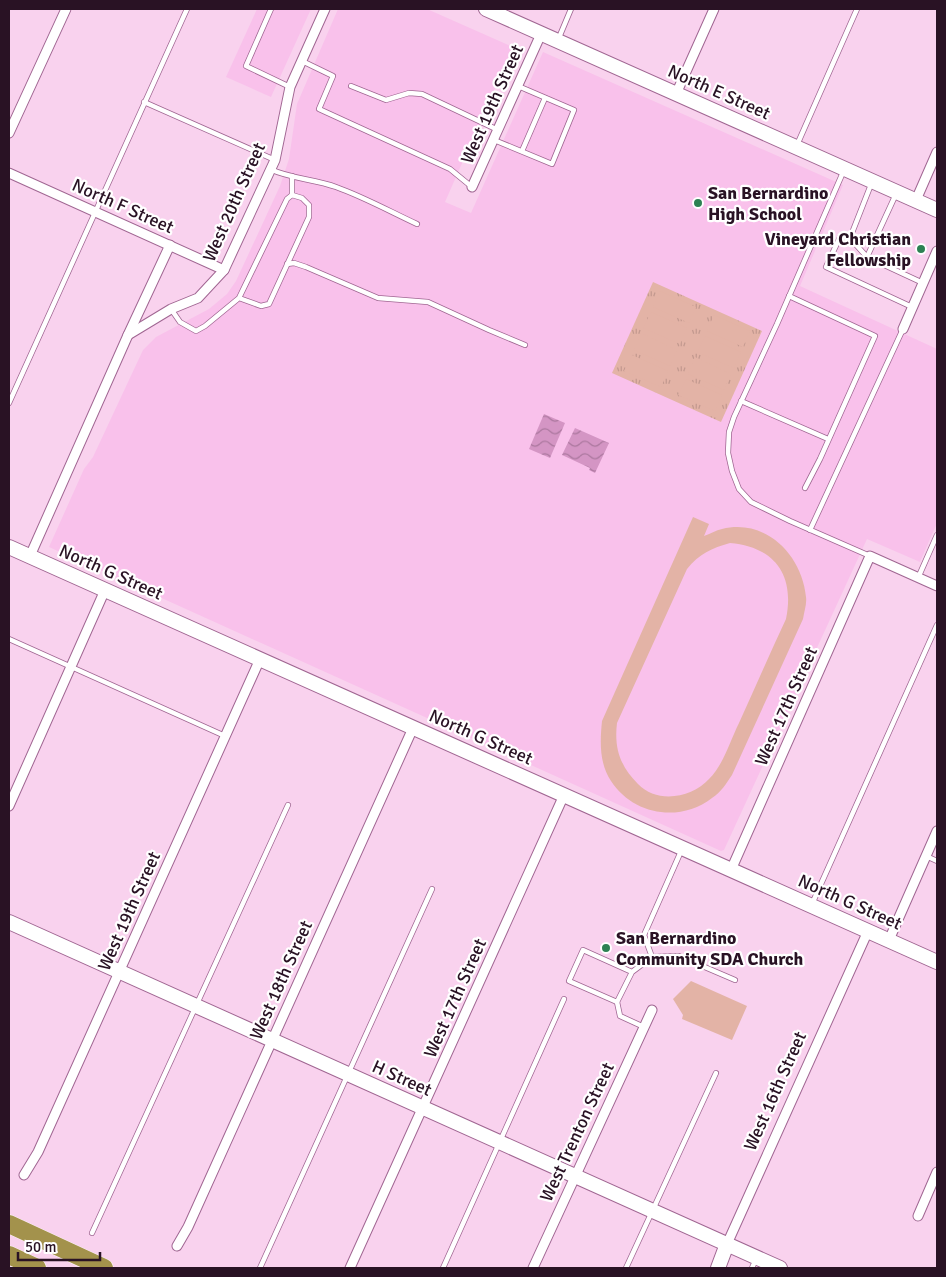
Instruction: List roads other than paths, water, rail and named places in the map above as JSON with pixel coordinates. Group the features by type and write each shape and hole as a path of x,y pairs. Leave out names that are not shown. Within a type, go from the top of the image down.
{"highway":[{"path":"9,1224 104,1268"},
{"path":"9,1255 37,1268"}],"street":[{"path":"9,133 66,9"},
{"name":"West 20th Street","path":"128,335 171,309 198,298 224,270 275,160 290,87 325,9"},
{"name":"North E Street","path":"486,9 937,210"},
{"path":"676,94 714,9"},
{"name":"West 19th Street","path":"472,187 542,34"},
{"path":"916,200 935,162 937,152"},
{"name":"North F Street","path":"9,173 224,270"},
{"path":"30,556 170,245"},
{"path":"902,329 937,251"},
{"name":"North G Street","path":"9,547 937,962"},
{"path":"870,556 937,586"},
{"name":"West 17th Street","path":"731,870 870,556"},
{"path":"9,806 105,590"},
{"name":"West 19th Street","path":"24,1175 38,1152 260,659"},
{"name":"West 18th Street","path":"177,1246 188,1227 413,728"},
{"name":"West 17th Street","path":"350,1268 564,795"},
{"path":"889,940 937,832"},
{"name":"H Street","path":"9,922 727,1244 754,1263 780,1268"},
{"name":"West 16th Street","path":"718,1268 727,1244 868,931"},
{"name":"West Trenton Street","path":"533,1268 652,1010"},
{"path":"918,1216 937,1172"}],"lane":[{"path":"9,403 94,211 187,9"},
{"path":"271,9 246,66 290,87"},
{"path":"557,41 571,9"},
{"path":"796,147 857,9"},
{"path":"301,61 333,76 318,109 450,169 472,187"},
{"path":"351,86 386,100 409,93 422,94 498,130"},
{"path":"494,140 552,164 574,110 518,86"},
{"path":"522,151 545,98"},
{"path":"144,102 275,160"},
{"path":"844,169 741,401 729,432 728,453 738,489 751,502 870,556"},
{"path":"270,170 282,175 336,187 417,224"},
{"path":"292,176 292,195"},
{"path":"850,238 872,181"},
{"path":"867,257 896,192"},
{"path":"240,298 261,306 269,304 309,217 309,205 302,198 292,195"},
{"path":"171,309 180,322 196,331 240,298 287,199 292,195"},
{"path":"912,307 826,267 840,237 850,238 867,257 923,283"},
{"path":"287,264 294,263 306,267 378,298 428,302 525,345"},
{"path":"789,296 875,336 805,488"},
{"path":"810,530 902,329"},
{"path":"741,401 828,440"},
{"path":"918,578 937,535"},
{"path":"812,906 937,625"},
{"path":"9,639 225,736"},
{"path":"92,1233 288,805"},
{"path":"652,958 644,935 682,848"},
{"path":"926,856 937,861"},
{"path":"260,1268 432,889"},
{"path":"617,1002 569,981 582,950 632,972"},
{"path":"644,1027 620,1016 617,1002 632,972 652,958 679,956 735,980"},
{"path":"443,1268 564,999"},
{"path":"626,1268 716,1072"}],"water":[{"path":"544,414 565,423 550,458 529,449"},
{"path":"575,428 609,443 595,473 589,470 590,468 562,455"}],"place":[{"name":"San Bernardino High School","path":"698,203"},
{"name":"Vineyard Christian Fellowship","path":"921,249"},
{"name":"San Bernardino Community SDA Church","path":"606,948"}]}
